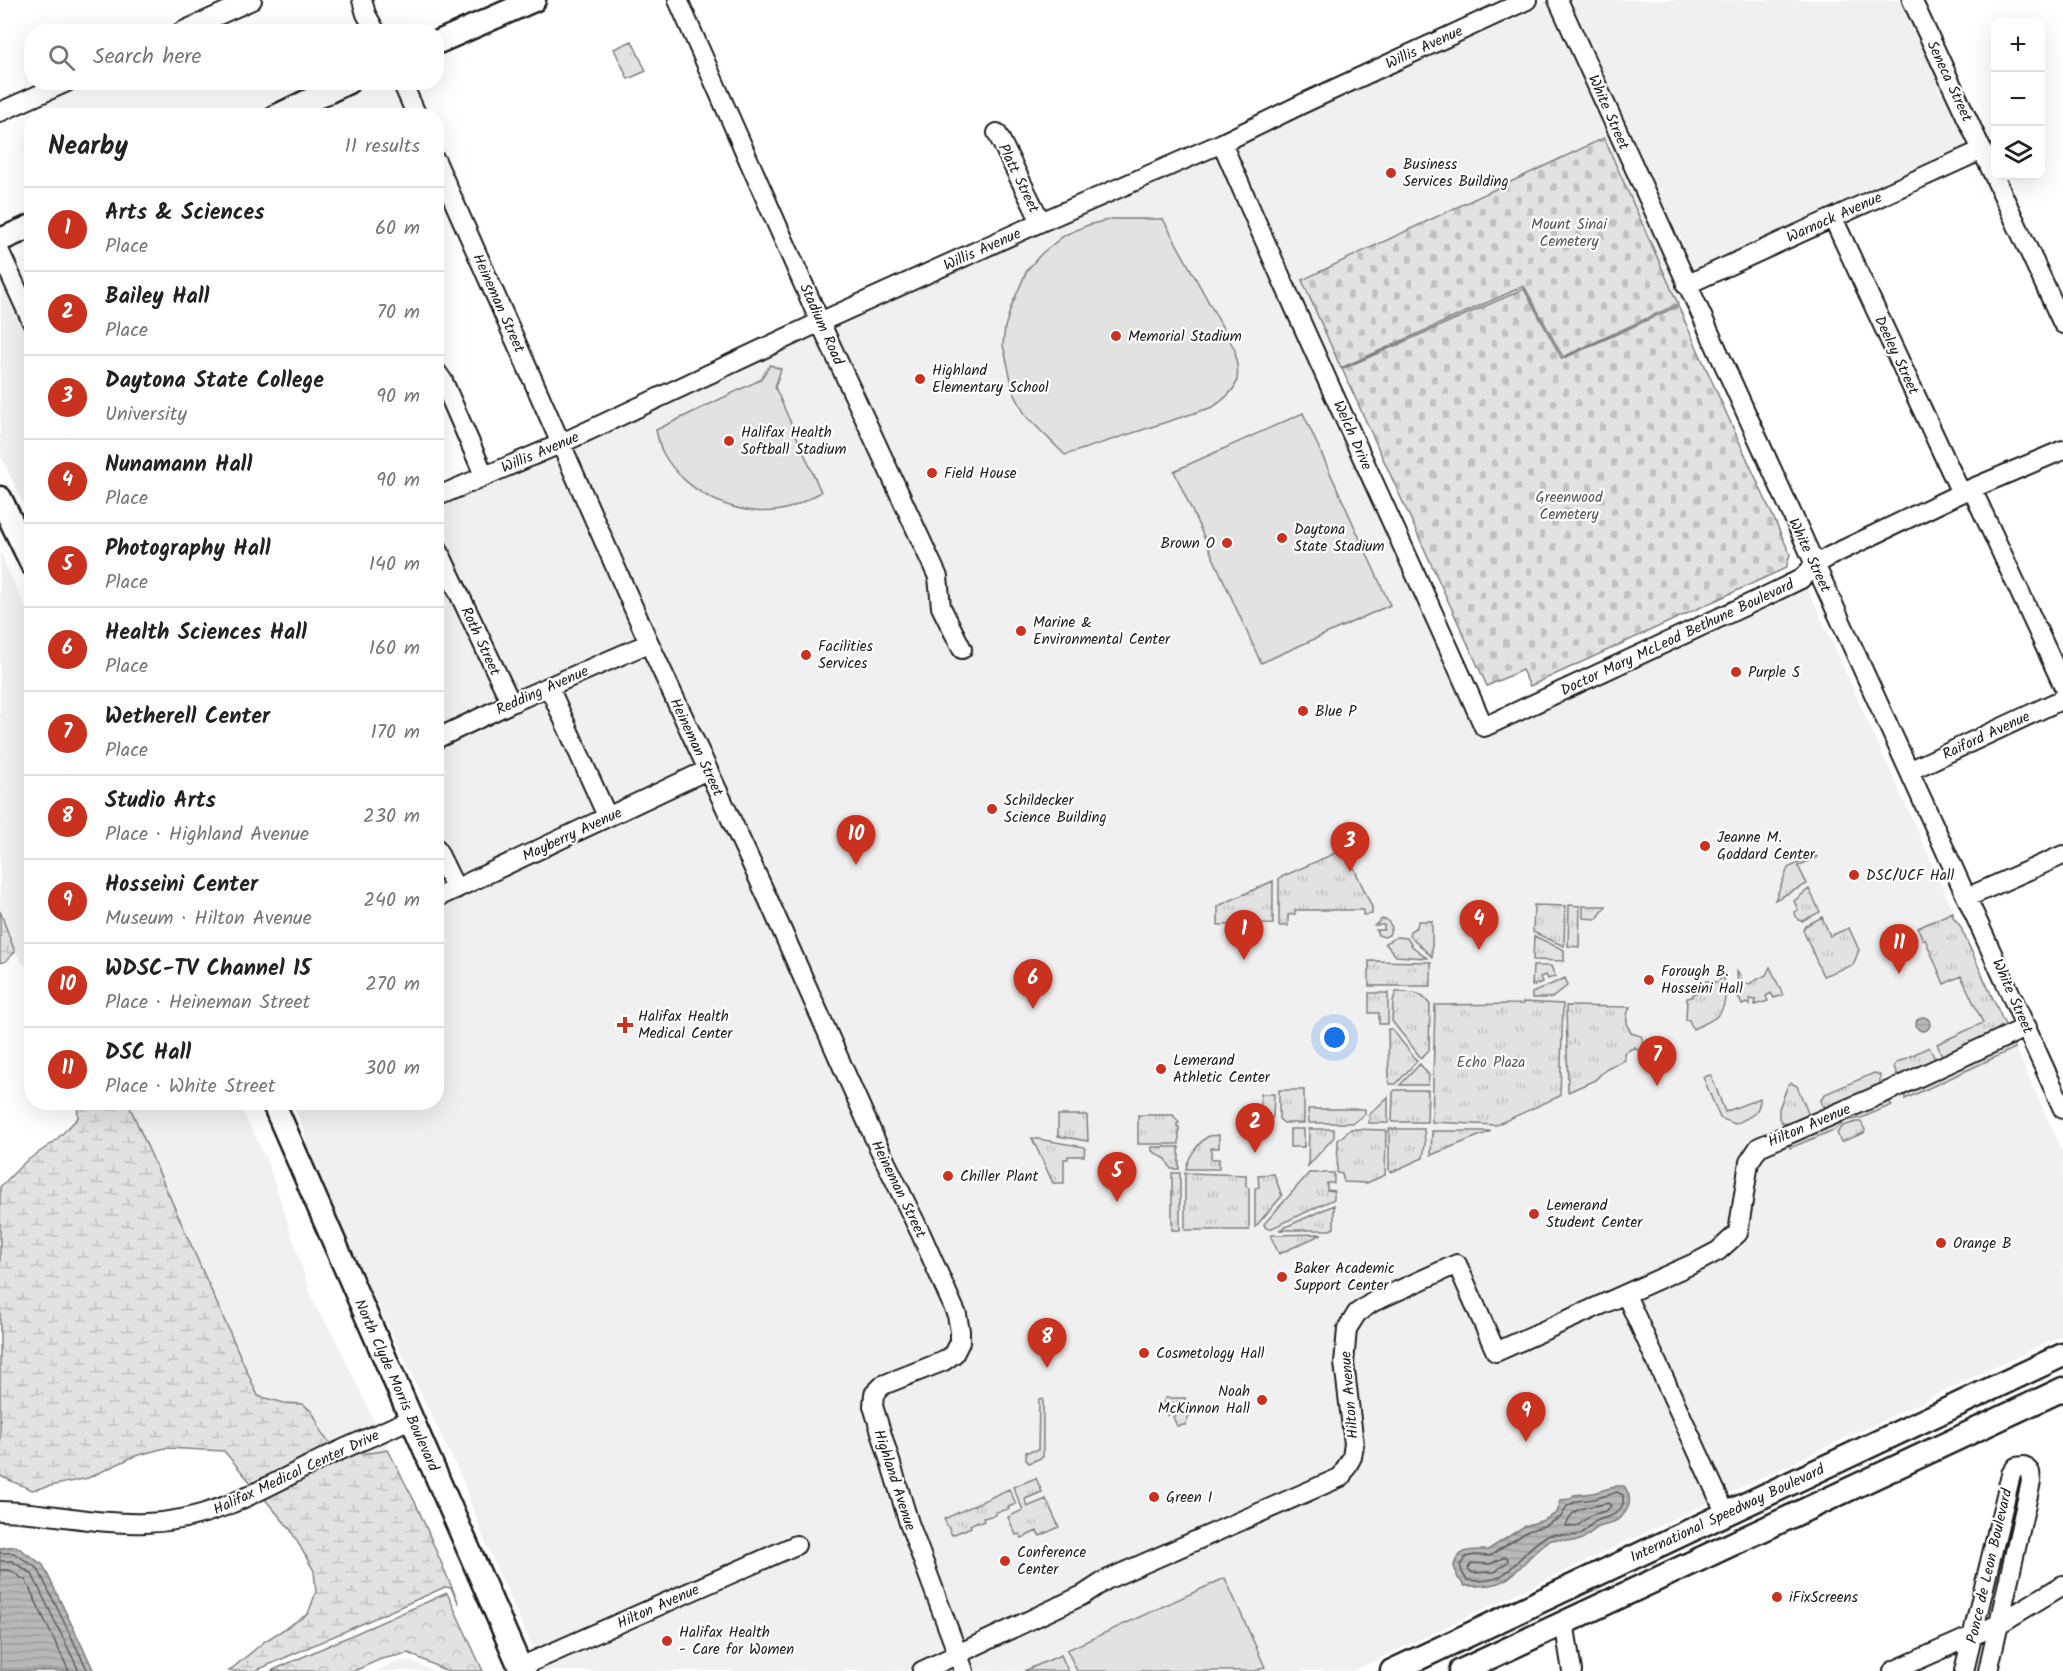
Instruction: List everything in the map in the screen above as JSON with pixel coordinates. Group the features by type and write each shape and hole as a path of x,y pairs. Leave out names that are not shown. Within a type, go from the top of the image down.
{"main road":[{"path":"444,39 534,0"},
{"path":"294,108 331,90"},
{"path":"0,240 24,230"},
{"path":"0,498 24,548"},
{"name":"North Clyde Morris Boulevard","path":"277,1110 522,1670"},
{"name":"International Speedway Boulevard","path":"1392,1671 2063,1355"},
{"name":"International Speedway Boulevard","path":"1461,1671 2063,1389"},
{"path":"1785,1520 1791,1502 1798,1495 1912,1440 1939,1413"},
{"path":"1564,1622 1581,1601 1687,1552 1707,1539 1726,1514"}],"street":[{"path":"199,24 252,0"},
{"path":"362,0 372,24"},
{"name":"Stadium Road","path":"678,0 820,322 938,577 941,607 962,649"},
{"name":"Willis Avenue","path":"444,492 560,444 820,322 1222,143 1527,0"},
{"name":"White Street","path":"1558,0 2063,1109"},
{"name":"Seneca Street","path":"1912,0 2063,324"},
{"path":"0,112 49,90"},
{"path":"406,90 413,108"},
{"name":"Platt Street","path":"997,134 1041,222"},
{"name":"Welch Drive","path":"1222,143 1276,269 1484,728"},
{"name":"Warnock Avenue","path":"1686,285 1982,150"},
{"name":"Heineman Street","path":"444,179 649,643 768,899 876,1144 921,1234 957,1316 960,1331"},
{"name":"Deeley Street","path":"1833,218 2063,685"},
{"path":"0,252 24,304"},
{"path":"444,385 484,475"},
{"name":"Doctor Mary McLeod Bethune Boulevard","path":"1484,728 1801,579 1815,565 1830,556 1967,491 2063,450"},
{"name":"Roth Street","path":"444,562 511,704"},
{"name":"Redding Avenue","path":"444,735 649,643"},
{"path":"549,687 607,816"},
{"name":"Raiford Avenue","path":"1909,771 2063,699"},
{"name":"Mayberry Avenue","path":"444,894 707,771"},
{"path":"1968,897 2063,855"},
{"path":"444,864 456,889"},
{"name":"Hilton Avenue","path":"961,1663 1106,1580 1341,1477 1352,1457 1354,1444 1344,1363 1347,1329 1357,1313 1373,1302 1457,1264 1496,1352 1626,1295 1718,1251 1738,1233 1749,1162 1759,1147 1893,1089 2027,1027"},
{"path":"1626,1295 1726,1514"},
{"name":"Highland Avenue","path":"960,1331 960,1342 954,1354 945,1360 883,1385 874,1394 873,1407 909,1523 961,1663"},
{"name":"Halifax Medical Center Drive","path":"0,1511 122,1523 168,1522 193,1517 218,1510 243,1499 317,1461 412,1418"},
{"name":"Ponce de Leon Boulevard","path":"1964,1671 2011,1473 2016,1467 2024,1466 2030,1472 2031,1482 1988,1671"},
{"name":"Hilton Avenue","path":"522,1670 796,1545"},
{"path":"1893,1671 1999,1624 2063,1585"},
{"path":"1564,1622 1572,1671"},
{"path":"922,1671 961,1663"}],"shaded area":[{"path":"1548,0 1904,0 1971,143 1701,267 1678,305 1562,358 1524,288 1317,380 1479,739 1807,587 2063,1153 2063,1335 1353,1671 970,1671 951,1609 884,1422 882,1405 884,1396 952,1363 965,1352 971,1334 966,1316 575,459 576,449 579,443 1120,193 1251,137"},
{"path":"1,269 24,322 24,504 0,454"},
{"name":"Halifax Health Medical Center","path":"546,457 554,458 560,464 785,956 844,1095 949,1320 950,1337 944,1349 871,1380 865,1388 863,1404 901,1524 948,1648 954,1671 543,1671 485,1542 462,1479 310,1164 304,1131 296,1110 444,1110 444,503"},
{"path":"0,552 24,605 24,965 14,950 0,911"},
{"path":"130,1110 242,1110 269,1166 315,1306 336,1340 388,1450 367,1455 345,1453 322,1434 314,1414 303,1404 284,1403 258,1396"},
{"path":"409,1660 434,1671 376,1671 392,1663"}],"green space":[{"path":"632,41 646,71 628,79 614,49"},
{"name":"Mount Sinai Cemetery","path":"1604,138 1678,304 1563,357 1524,286 1341,368 1302,280"},
{"name":"Memorial Stadium","path":"1111,219 1163,219 1235,350 1236,383 1229,394 1213,407 1065,455 1026,416 1014,393 1003,345 1005,327 1027,270 1042,253 1065,235 1088,225"},
{"name":"Greenwood Cemetery","path":"1524,289 1562,359 1678,306 1790,554 1786,568 1530,686 1522,670 1487,686 1342,369"},
{"name":"Halifax Health Softball Stadium","path":"770,365 781,369 775,387 821,492 792,507 774,511 755,511 718,502 686,481 663,453 656,430 760,380"},
{"name":"Daytona State Stadium","path":"1303,413 1390,605 1261,663 1174,471"},
{"path":"1342,850 1346,851 1372,907 1372,914 1363,915 1363,910 1295,910 1295,914 1288,915 1288,926 1279,926 1279,878"},
{"path":"1815,855 1817,857 1798,866 1807,884 1775,900 1788,868"},
{"path":"1273,881 1273,924 1218,925 1218,906"},
{"path":"1809,889 1820,912 1802,921 1798,920 1794,912 1798,910 1794,901"},
{"path":"1534,905 1565,906 1564,946 1533,932"},
{"path":"1569,905 1580,906 1579,947 1568,946"},
{"path":"1583,906 1606,906 1597,919 1583,918"},
{"path":"0,911 15,952 6,961 0,963"},
{"path":"1953,912 1953,917 1960,926 2005,1025 1997,1030 1998,1033 1943,1058 1937,1044 1983,1023 1961,976 1944,984 1918,928"},
{"path":"1822,917 1830,936 1849,928 1859,950 1853,965 1823,976 1803,930 1805,926"},
{"path":"1382,919 1387,920 1392,927 1389,935 1384,937 1378,935 1376,930 1384,930 1384,925 1375,925"},
{"path":"1418,921 1432,921 1432,957 1409,935 1410,931 1417,927"},
{"path":"1534,936 1564,950 1564,961 1533,960"},
{"path":"1397,937 1407,938 1412,946 1427,958 1396,956 1385,943"},
{"path":"1369,961 1431,962 1431,986 1369,986"},
{"path":"1533,966 1551,966 1555,976 1548,979 1546,975 1540,977 1542,982 1532,986"},
{"path":"1770,967 1783,995 1774,998 1771,993 1766,996 1768,1001 1755,1005 1756,1000 1750,999 1750,1006 1747,1003 1742,1005 1738,996 1737,970 1743,982 1749,984 1766,975"},
{"path":"1722,975 1725,983 1723,1007 1712,1020 1693,1029 1689,1020 1686,1020 1687,998 1703,991 1706,981 1719,982"},
{"path":"1565,978 1568,985 1552,998 1532,998 1532,993"},
{"path":"1396,992 1411,992 1419,995 1430,1005 1429,1050 1421,1058 1392,1021"},
{"path":"1369,993 1388,993 1388,1024 1379,1024 1379,1013 1369,1013"},
{"name":"Echo Plaza","path":"1523,1002 1563,1004 1560,1096 1496,1125 1432,1122 1435,1005 1523,1004"},
{"path":"1566,1006 1630,1007 1627,1017 1628,1026 1631,1033 1641,1036 1647,1050 1640,1053 1635,1047 1624,1053 1625,1060 1607,1068 1595,1080 1568,1092"},
{"path":"1388,1029 1392,1029 1417,1061 1396,1084 1389,1084"},
{"path":"2008,1044 2014,1045 2015,1048 1905,1099 1905,1091 2004,1045 2006,1047"},
{"path":"1929,1047 1936,1061 1904,1075 1897,1074 1894,1067 1896,1063"},
{"path":"1420,1064 1429,1075 1428,1085 1400,1085"},
{"path":"1874,1073 1880,1075 1880,1086 1827,1108 1822,1105 1821,1100 1825,1094"},
{"path":"1711,1075 1725,1112 1760,1098 1756,1112 1735,1124 1720,1118 1703,1077"},
{"path":"1791,1083 1797,1086 1808,1113 1807,1116 1787,1125 1779,1118 1779,1109 1788,1085"},
{"path":"1279,1090 1304,1090 1304,1123 1284,1123 1279,1119"},
{"path":"1395,1090 1428,1090 1427,1122 1392,1122 1393,1092"},
{"path":"1261,1094 1274,1094 1273,1117 1270,1121 1257,1121 1257,1115 1260,1115"},
{"path":"1388,1097 1388,1123 1369,1123 1369,1115"},
{"path":"1887,1100 1892,1105 1861,1118 1846,1121 1834,1130 1790,1148 1789,1143"},
{"path":"1308,1109 1365,1109 1365,1114 1353,1123 1309,1123"},
{"path":"77,1110 131,1110 258,1396 284,1403 303,1404 315,1416 323,1435 337,1448 361,1454 388,1450 416,1504 459,1604 451,1588 445,1587 255,1671 229,1671 265,1641 308,1614 316,1592 314,1571 290,1529 224,1451 165,1448 135,1456 88,1478 32,1490 0,1476 0,1187 25,1162 54,1142 78,1118"},
{"path":"1058,1115 1087,1115 1088,1141 1058,1136"},
{"path":"1138,1115 1173,1115 1179,1123 1177,1127 1179,1127 1179,1144 1138,1144"},
{"path":"1861,1122 1864,1133 1841,1142 1837,1133 1843,1126"},
{"path":"1290,1129 1304,1129 1304,1147 1290,1147"},
{"path":"1309,1129 1334,1129 1334,1137 1308,1166"},
{"path":"1351,1129 1386,1130 1385,1175 1367,1183 1344,1182 1342,1174 1337,1173 1338,1140"},
{"path":"1389,1129 1424,1129 1423,1158 1391,1172 1389,1170"},
{"path":"1432,1131 1491,1131 1431,1155"},
{"path":"1219,1135 1219,1148 1211,1148 1211,1159 1219,1159 1219,1169 1186,1169 1191,1155 1201,1142 1209,1136"},
{"path":"1032,1138 1085,1147 1084,1156 1068,1156 1068,1159 1064,1159 1064,1183 1053,1183"},
{"path":"1152,1147 1179,1147 1179,1169 1171,1169 1166,1159 1152,1151"},
{"path":"1172,1173 1180,1173 1180,1230 1172,1230"},
{"path":"1185,1173 1246,1175 1246,1187 1249,1188 1249,1230 1185,1230"},
{"path":"1309,1173 1334,1173 1334,1183 1327,1183 1327,1190 1334,1191 1334,1199 1270,1229 1266,1228 1264,1224"},
{"path":"1274,1174 1282,1196 1255,1227 1255,1188 1259,1187 1258,1175"},
{"path":"1334,1205 1334,1228 1330,1230 1279,1230"},
{"path":"1322,1234 1279,1254 1271,1237 1272,1235"},
{"path":"1165,1398 1185,1398 1185,1404 1167,1416 1162,1406"},
{"path":"1039,1399 1043,1399 1043,1457 1029,1463 1026,1460 1026,1452 1038,1450"},
{"path":"1188,1405 1190,1413 1185,1425 1177,1426 1173,1417"},
{"path":"1036,1478 1042,1492 1025,1499 1027,1507 1046,1499 1059,1527 1040,1536 1037,1531 1022,1538 1020,1534 1016,1535 1008,1517 1023,1510 1013,1487"},
{"path":"1009,1489 1016,1504 952,1535 944,1519"},
{"path":"1225,1578 1265,1667 1256,1671 1077,1671 1067,1650"},
{"path":"447,1593 483,1671 446,1671 409,1653 381,1659 354,1671 271,1671"},
{"path":"1061,1655 1068,1671 1024,1671"}],"water":[{"path":"1920,1017 1926,1017 1930,1024 1926,1031 1920,1031 1916,1027 1916,1021"},
{"path":"1624,1486 1629,1497 1628,1507 1618,1520 1596,1528 1580,1540 1555,1539 1549,1541 1502,1582 1488,1586 1465,1586 1458,1578 1454,1566 1463,1553 1472,1550 1488,1550 1525,1526 1557,1513 1561,1500"},
{"path":"16,1546 43,1565 94,1671 0,1671 0,1548"}],"place":[{"name":"Business Services Building","path":"1391,173"},
{"name":"Memorial Stadium","path":"1116,336"},
{"name":"Highland Elementary School","path":"920,379"},
{"name":"Halifax Health Softball Stadium","path":"729,441"},
{"name":"Field House","path":"932,473"},
{"name":"Daytona State Stadium","path":"1282,538"},
{"name":"Brown O","path":"1227,543"},
{"name":"Marine & Environmental Center","path":"1021,631"},
{"name":"Facilities Services","path":"806,655"},
{"name":"Purple S","path":"1736,672"},
{"name":"Blue P","path":"1303,711"},
{"name":"Schildecker Science Building","path":"992,809"},
{"name":"Jeanne M. Goddard Center","path":"1705,846"},
{"name":"WDSC-TV Channel 15","path":"856,865"},
{"name":"Daytona State College","path":"1350,872"},
{"name":"DSC/UCF Hall","path":"1854,875"},
{"name":"Nunamann Hall","path":"1479,950"},
{"name":"Arts & Sciences","path":"1244,960"},
{"name":"DSC Hall","path":"1899,974"},
{"name":"Forough B. Hosseini Hall","path":"1649,980"},
{"name":"Health Sciences Hall","path":"1033,1009"},
{"name":"Halifax Health Medical Center","path":"625,1025"},
{"name":"Lemerand Athletic Center","path":"1161,1069"},
{"name":"Wetherell Center","path":"1657,1086"},
{"name":"Bailey Hall","path":"1255,1153"},
{"name":"Chiller Plant","path":"948,1176"},
{"name":"Photography Hall","path":"1117,1202"},
{"name":"Lemerand Student Center","path":"1534,1214"},
{"name":"Orange B","path":"1941,1243"},
{"name":"Baker Academic Support Center","path":"1282,1277"},
{"name":"Cosmetology Hall","path":"1144,1353"},
{"name":"Studio Arts","path":"1047,1368"},
{"name":"Noah McKinnon Hall","path":"1262,1400"},
{"name":"Hosseini Center","path":"1526,1442"},
{"name":"Green I","path":"1154,1497"},
{"name":"Conference Center","path":"1005,1561"},
{"name":"iFixScreens","path":"1777,1597"},
{"name":"Halifax Health - Care for Women","path":"667,1641"}]}
